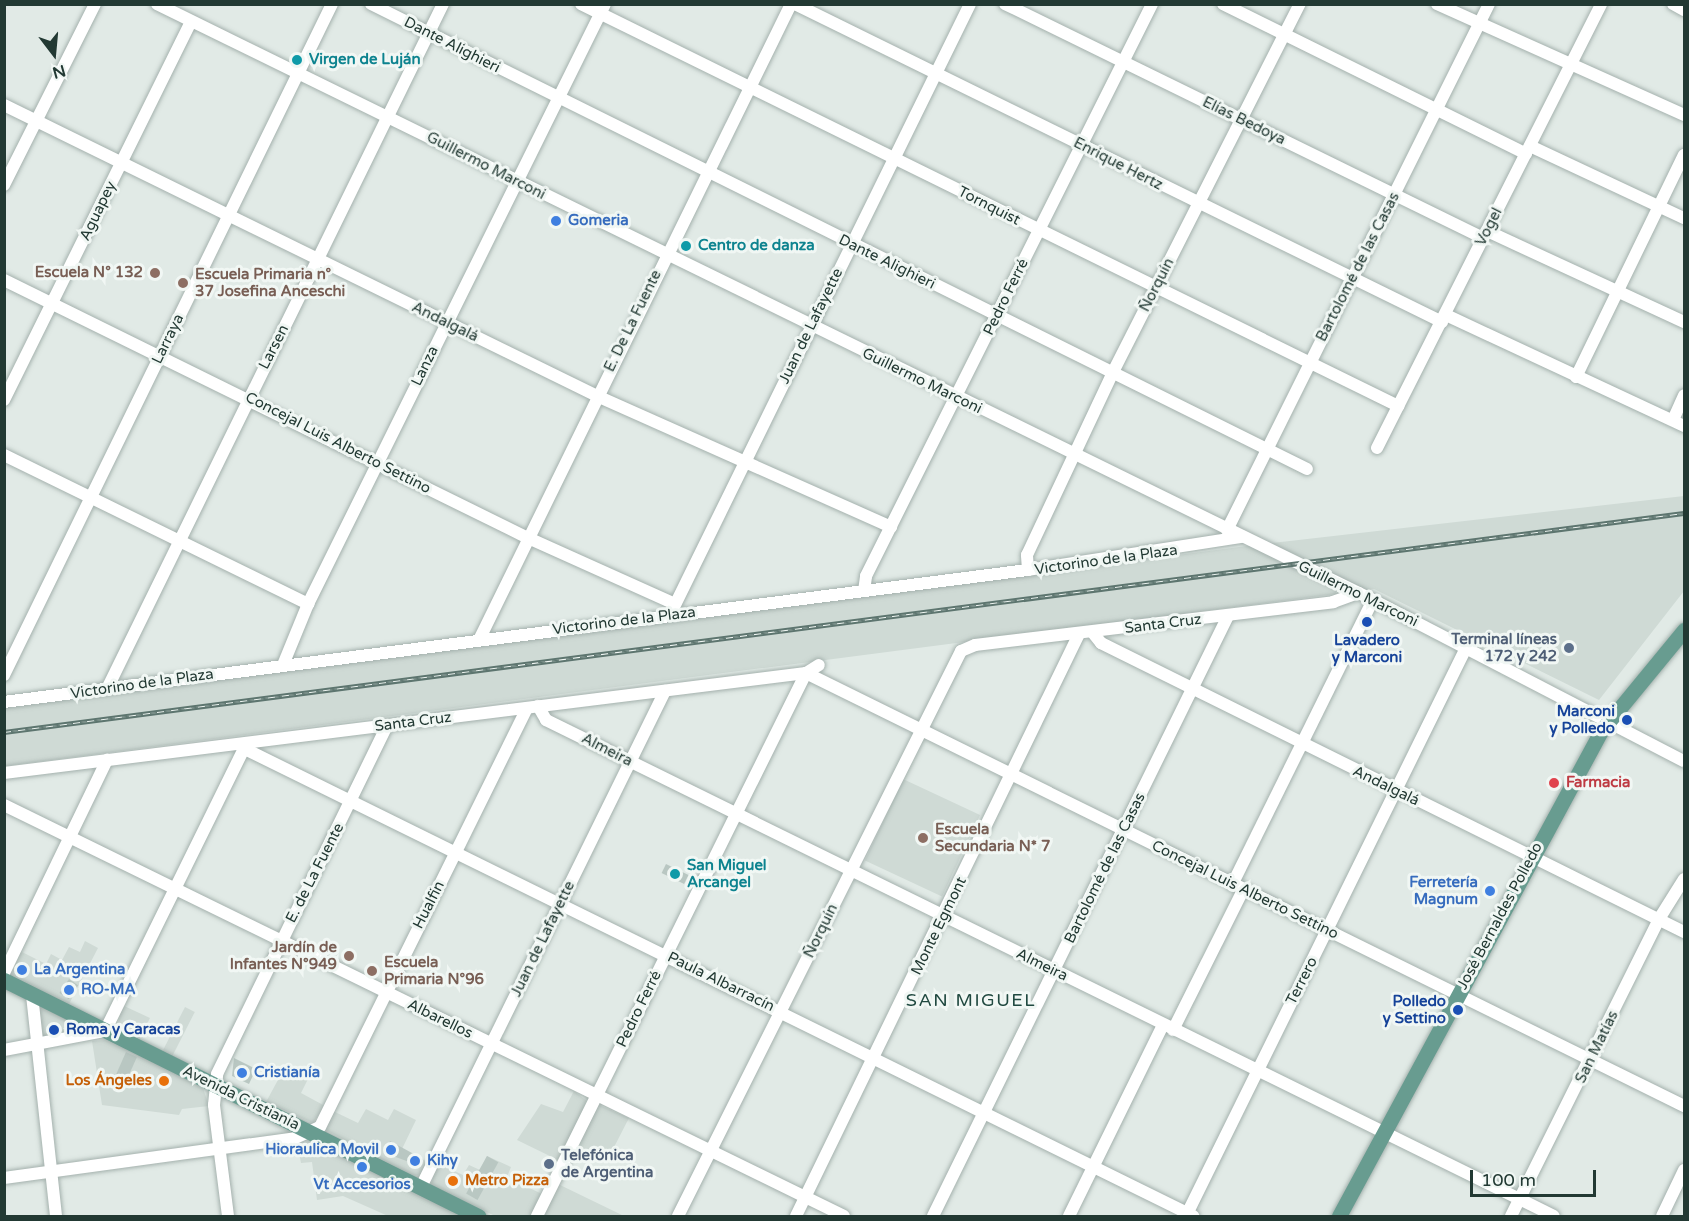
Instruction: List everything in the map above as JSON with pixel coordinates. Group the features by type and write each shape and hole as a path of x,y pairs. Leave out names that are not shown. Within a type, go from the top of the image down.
{"main road":[{"name":"José Bernaldes Polledo","path":"1339,1216 1531,856 1608,722 1683,637"},
{"name":"Avenida Cristianía","path":"4,980 478,1216"}],"street":[{"path":"4,185 95,4"},
{"name":"Guillermo Marconi","path":"156,4 389,117 811,328 1358,592 1684,761"},
{"name":"Larraya","path":"4,675 8,660 92,496 332,4"},
{"name":"Dante Alighieri","path":"371,4 1306,469"},
{"name":"Larsen","path":"107,689 179,538 443,4"},
{"name":"Tornquist","path":"581,4 603,9 749,88 1398,406"},
{"name":"Enrique Hertz","path":"793,4 1352,279 1684,426"},
{"name":"E. De La Fuente","path":"480,638 526,537 706,172 793,4"},
{"name":"Juan de Lafayette","path":"673,609 970,4"},
{"name":"Elías Bedoya","path":"1005,4 1395,194 1684,322"},
{"name":"Pedro Ferré","path":"864,591 891,527 1152,4"},
{"path":"1223,4 1437,111 1684,218"},
{"name":"Ñorquín","path":"1028,570 1027,555 1112,374 1299,4"},
{"path":"1437,4 1479,25 1684,114"},
{"name":"Bartolomé de las Casas","path":"1227,530 1489,4"},
{"name":"Vogel","path":"1377,448 1601,4"},
{"path":"1673,4 1684,10"},
{"name":"Lanza","path":"283,665 308,603 603,9"},
{"name":"Aguapey","path":"4,400 191,22"},
{"name":"Andalgalá","path":"4,105 597,396 891,527"},
{"path":"1576,377 1684,156"},
{"name":"Concejal Luis Alberto Settino","path":"4,280 673,609"},
{"path":"1672,420 1684,395"},
{"path":"4,455 179,538 308,603"},
{"name":"Victorino de la Plaza","path":"4,702 480,638 673,609 864,591 1028,570 1242,537"},
{"name":"Santa Cruz","path":"966,647 1333,602 1358,592"},
{"path":"1068,1216 1168,1027 1238,887 1302,744 1373,600"},
{"name":"Bartolomé de las Casas","path":"933,1216 1228,616"},
{"name":"Andalgalá","path":"1093,633 1101,643 1396,792 1684,932"},
{"name":"Monte Egmont","path":"796,1216 944,917 1079,634"},
{"name":"Ñorquín","path":"678,1216 920,729 966,647"},
{"name":"Terrero","path":"1189,1216 1256,1072 1466,648"},
{"name":"Santa Cruz","path":"4,773 247,746 387,725 806,673 819,666"},
{"name":"Pedro Ferré","path":"537,1216 806,673"},
{"name":"Concejal Luis Alberto Settino","path":"806,673 1684,1106"},
{"name":"Juan de Lafayette","path":"421,1187 666,691"},
{"name":"Almeira","path":"533,707 546,720 630,762 1382,1134 1554,1216"},
{"name":"Hualfin","path":"313,1133 456,851 533,707"},
{"name":"E. de La Fuente","path":"214,1086 281,941 387,725"},
{"path":"4,1050 35,1046 105,1031 247,746"},
{"name":"Paula Albarracín","path":"247,746 875,1057 1189,1216"},
{"path":"4,973 107,760"},
{"name":"Albarellos","path":"4,805 710,1153 844,1216"},
{"name":"San Matías","path":"1511,1216 1591,1060 1659,919 1684,879"},
{"path":"32,994 35,1046 56,1216"},
{"path":"214,1086 228,1216"},
{"path":"4,1178 219,1149 313,1133"},
{"path":"1662,1216 1684,1170"}],"shaded area":[{"path":"1684,496 1684,591 1599,700 1374,589 5,766 4,708 1247,546"},
{"name":"Escuela Secundaria N* 7","path":"903,779 980,815 942,896 865,861"},
{"path":"85,941 98,948 68,1006 11,975 20,951 46,964 51,954 62,960 69,947 80,952"},
{"path":"40,1005 76,1024 78,1032 41,1041 35,1007"},
{"path":"122,1005 150,1018 139,1040 117,1028"},
{"path":"185,1007 195,1012 172,1057 162,1052"},
{"path":"106,1040 202,1085 209,1106 182,1109 179,1115 102,1105 92,1041"},
{"path":"285,1067 308,1079 301,1093 325,1106 313,1123 266,1102"},
{"path":"574,1091 588,1102 558,1160 517,1140 541,1104 563,1112"},
{"path":"599,1105 629,1118 611,1153 603,1150 598,1159 574,1149"},
{"path":"366,1109 388,1120 394,1109 416,1120 402,1149 428,1162 422,1174 413,1176 326,1130 333,1111 358,1123"},
{"path":"313,1141 464,1216 388,1216 343,1196 317,1200 312,1162 301,1163 297,1143"},
{"path":"487,1156 511,1167 507,1177 542,1194 531,1216 495,1216 431,1185 437,1163 463,1175 469,1165 480,1170"},
{"path":"558,1184 624,1216 542,1216"}],"building":[{"name":"San Miguel Arcangel","path":"666,864 688,875 684,884 662,873"},
{"name":"RO-MA","path":"69,979 78,985 69,999 59,993"},
{"path":"126,1052 137,1057 125,1084 114,1079"},
{"name":"Cristianía","path":"234,1058 256,1069 249,1084 232,1076"},
{"path":"390,1141 423,1159 420,1166 385,1153"},
{"path":"487,1156 498,1162 478,1200 466,1194"}],"railway":[{"path":"4,732 1684,513"}],"place":[{"name":"Virgen de Luján","path":"297,60"},
{"name":"Gomeria","path":"556,221"},
{"name":"Centro de danza","path":"686,246"},
{"name":"Escuela N° 132","path":"155,273"},
{"name":"Escuela Primaria n° 37 Josefina Anceschi","path":"183,283"},
{"name":"Lavadero y Marconi","path":"1367,622"},
{"name":"Terminal líneas 172 y 242","path":"1569,648"},
{"name":"Marconi y Polledo","path":"1627,720"},
{"name":"Farmacia","path":"1554,783"},
{"name":"Escuela Secundaria N* 7","path":"923,838"},
{"name":"San Miguel Arcangel","path":"675,874"},
{"name":"Ferretería Magnum","path":"1490,891"},
{"name":"Jardín de Infantes N°949","path":"349,956"},
{"name":"La Argentina","path":"22,970"},
{"name":"Escuela Primaria N°96","path":"372,971"},
{"name":"RO-MA","path":"69,990"},
{"name":"Polledo y Settino","path":"1458,1010"},
{"name":"Roma y Caracas","path":"54,1030"},
{"name":"Cristianía","path":"242,1073"},
{"name":"Los Ángeles","path":"164,1081"},
{"name":"Hioraulica Movil","path":"391,1150"},
{"name":"Kihy","path":"415,1161"},
{"name":"Telefónica de Argentina","path":"549,1164"},
{"name":"Vt Accesorios","path":"362,1167"},
{"name":"Metro Pizza","path":"453,1181"}],"district":[{"name":"SAN MIGUEL","path":"971,1000"}]}
